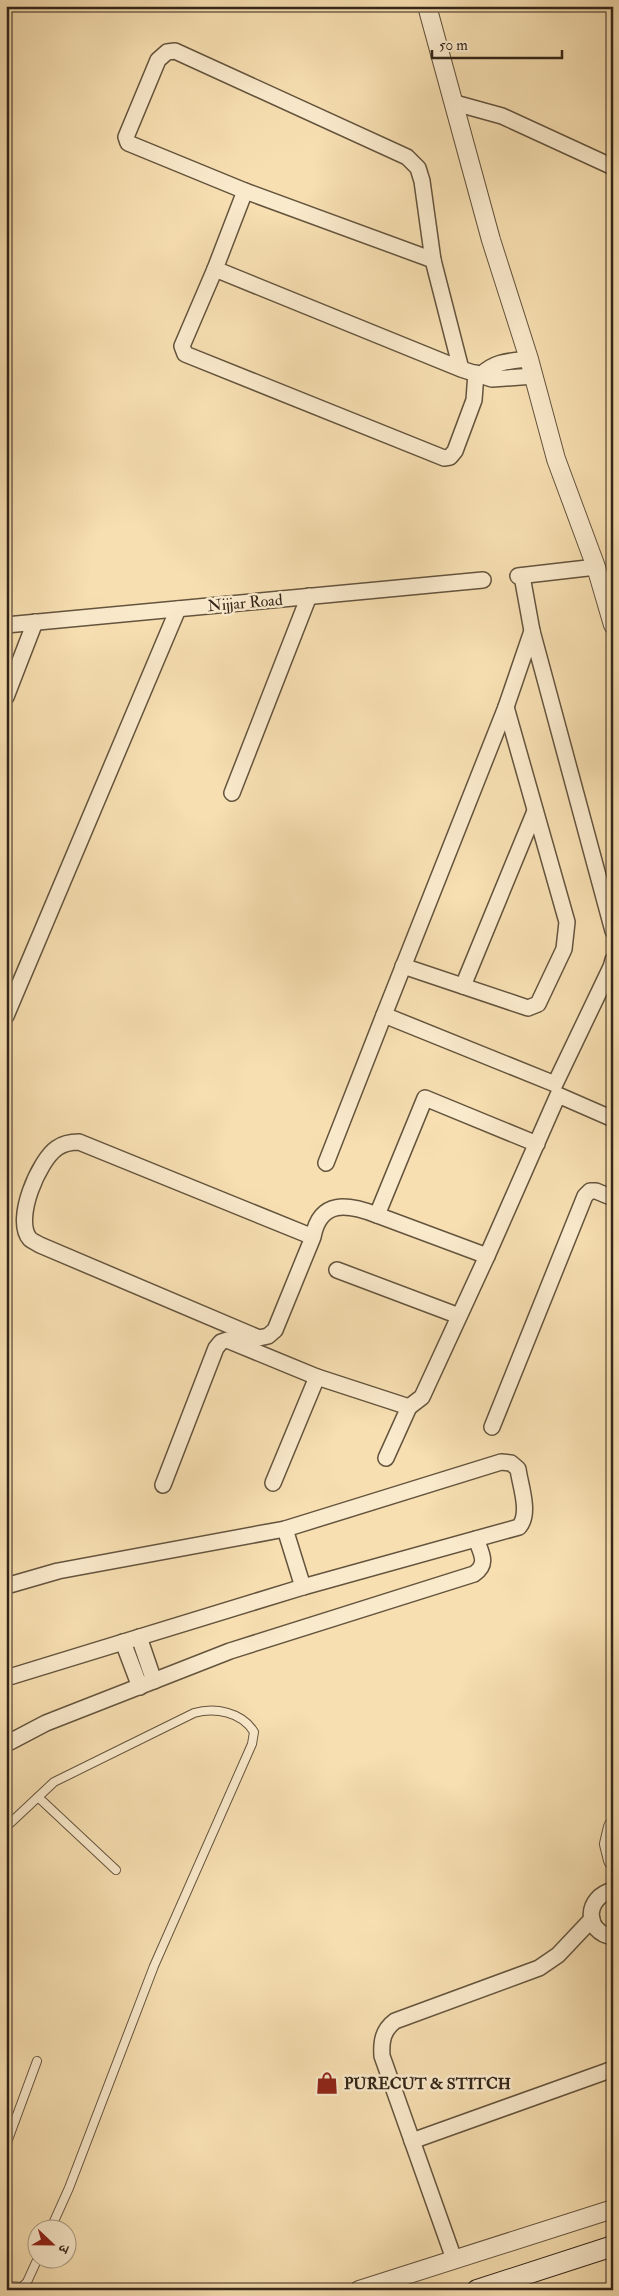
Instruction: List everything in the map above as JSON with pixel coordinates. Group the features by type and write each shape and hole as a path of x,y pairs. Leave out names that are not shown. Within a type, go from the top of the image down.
{"main road":[{"path":"477,2290 613,2246"}],"street":[{"path":"427,6 491,240 529,359 556,459 604,566 613,625"},
{"path":"245,192 182,346 185,354 444,458 450,457 454,451 474,400 473,372 433,260 422,180 418,168 407,157 176,51 168,52 158,60 126,137 128,143 245,192 433,260"},
{"path":"455,103 502,116 613,166"},
{"path":"215,269 492,379 534,376"},
{"path":"473,372 499,363 529,359"},
{"path":"604,566 520,576 532,631 613,930"},
{"name":"Nijjar Road","path":"6,625 483,580"},
{"path":"232,792 309,596"},
{"path":"6,1016 178,609"},
{"path":"6,697 35,622"},
{"path":"326,1163 506,707 532,631"},
{"path":"403,966 524,1007 532,1007 538,1004 564,949 566,922 506,707"},
{"path":"463,986 535,811"},
{"path":"384,1015 555,1084 613,960"},
{"path":"163,1484 216,1348 221,1342 227,1340 317,1377 402,1406 408,1406 422,1397 558,1096 613,1119"},
{"path":"377,1215 424,1098 536,1144"},
{"path":"313,1237 79,1142 63,1144 49,1155 33,1184 24,1218 25,1227 30,1239 45,1247 259,1338 268,1336 276,1330 313,1237 316,1223 322,1213 336,1208 354,1207 486,1256"},
{"path":"492,1427 585,1196 590,1191 596,1191 613,1198"},
{"path":"337,1270 459,1316"},
{"path":"272,1482 317,1377"},
{"path":"386,1458 408,1406"},
{"path":"6,1586 58,1571 285,1529 501,1462 511,1463 518,1469 524,1508 522,1524 519,1527 303,1587 6,1678"},
{"path":"285,1529 303,1587"},
{"path":"6,1744 46,1724 230,1651 474,1574 484,1564 476,1539"},
{"path":"139,1637 147,1684"},
{"path":"123,1642 147,1684"},
{"path":"613,1826 609,1844 613,1860"},
{"path":"454,2260 382,2056 381,2045 388,2027 395,2021 539,1968 558,1955 592,1919 594,1903 605,1892 613,1890"},
{"path":"592,1919 600,1932 613,1937"},
{"path":"412,2141 613,2069"},
{"path":"359,2290 613,2209"}],"lane":[{"path":"6,1827 54,1782 201,1711 208,1709 227,1713 242,1719 254,1732 252,1744 154,1966 55,2218"},
{"path":"38,1797 116,1870"},
{"path":"6,2145 37,2060"},
{"path":"6,2119 16,2120"},
{"path":"6,2286 22,2287 27,2282 33,2268"}],"place":[{"name":"PURECUT & STITCH","path":"327,2083"}]}
